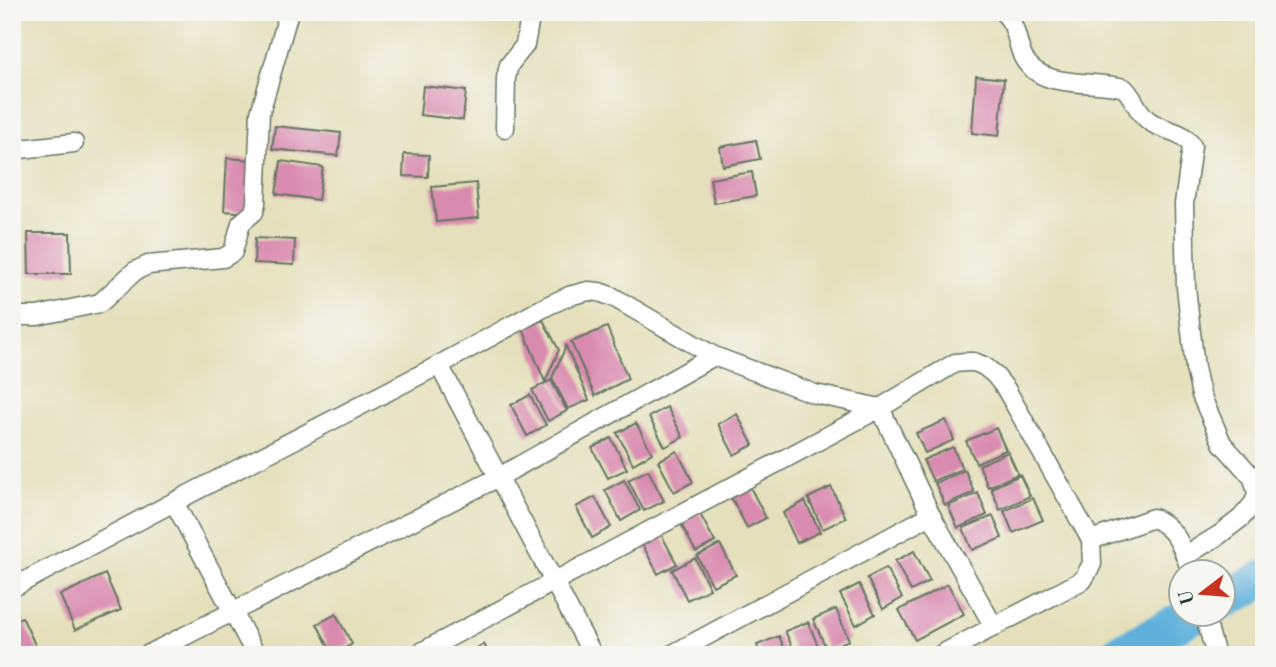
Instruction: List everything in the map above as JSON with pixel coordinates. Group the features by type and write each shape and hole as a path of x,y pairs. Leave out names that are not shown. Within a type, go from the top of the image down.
{"street":[{"path":"12,316 37,316 100,303 135,271 148,265 223,258 233,252 241,223 254,212 256,204 260,113 289,12"},
{"path":"505,128 506,79 509,65 520,54 524,45 531,12"},
{"path":"1003,12 1012,23 1025,60 1034,71 1055,79 1124,88 1149,121 1176,131 1192,146 1184,204 1184,232 1185,287 1195,368 1201,395 1222,443 1253,478 1257,492 1254,503 1241,518 1196,558"},
{"path":"12,150 74,143"},
{"path":"12,588 547,306 588,291 613,297 714,356 815,394 880,408"},
{"path":"147,655 499,477 714,356"},
{"path":"416,655 880,408 955,363 979,363 994,374 1006,389 1091,540 1092,564 1083,580 940,655"},
{"path":"439,365 593,655"},
{"path":"880,408 931,515 993,627"},
{"path":"174,502 256,655"},
{"path":"671,655 931,515"},
{"path":"1091,540 1153,518 1168,525 1178,539 1185,558"},
{"path":"1208,628 1216,655"}],"building":[{"path":"976,76 1004,79 999,136 972,133"},
{"path":"423,86 466,91 463,120 420,115"},
{"path":"275,126 341,133 338,156 272,149"},
{"path":"756,140 760,159 723,166 720,147"},
{"path":"404,154 429,155 428,177 403,176"},
{"path":"227,158 252,160 249,213 224,211"},
{"path":"281,161 323,167 318,200 276,194"},
{"path":"752,172 756,196 714,203 710,179"},
{"path":"476,183 479,218 436,222 432,187"},
{"path":"28,233 70,233 71,274 29,274"},
{"path":"255,238 295,240 294,265 254,263"},
{"path":"543,320 559,350 545,382 523,329"},
{"path":"607,327 628,379 595,396 571,342"},
{"path":"566,346 589,400 568,409 552,378"},
{"path":"551,380 567,411 548,421 532,390"},
{"path":"530,395 546,425 527,436 511,405"},
{"path":"667,407 683,437 665,447 649,417"},
{"path":"737,414 753,445 734,455 718,424"},
{"path":"946,420 954,440 925,453 916,433"},
{"path":"636,423 652,453 633,464 617,433"},
{"path":"996,428 1006,450 976,463 966,441"},
{"path":"611,438 627,469 608,478 592,448"},
{"path":"953,447 962,469 933,481 923,460"},
{"path":"677,451 693,482 674,492 658,461"},
{"path":"1008,452 1018,474 988,487 979,465"},
{"path":"648,470 664,501 644,511 628,480"},
{"path":"965,470 974,492 945,505 935,483"},
{"path":"1020,475 1030,496 1000,510 991,488"},
{"path":"624,480 640,510 621,521 605,490"},
{"path":"750,487 766,518 747,528 731,497"},
{"path":"831,487 846,518 823,529 808,498"},
{"path":"978,493 987,515 958,528 948,506"},
{"path":"595,497 611,527 592,538 576,507"},
{"path":"1033,498 1043,520 1013,533 1004,511"},
{"path":"805,501 820,532 797,543 783,513"},
{"path":"699,512 715,542 696,552 680,522"},
{"path":"993,516 1002,538 972,550 963,528"},
{"path":"661,534 677,564 658,574 642,544"},
{"path":"720,544 736,575 713,586 697,556"},
{"path":"914,551 930,581 911,591 895,561"},
{"path":"695,558 710,589 687,600 672,570"},
{"path":"886,568 902,598 883,609 867,578"},
{"path":"105,574 121,610 75,630 60,595"},
{"path":"859,584 875,614 856,625 840,594"},
{"path":"948,584 964,614 915,640 899,610"},
{"path":"836,609 849,640 827,650 813,619"},
{"path":"336,614 352,644 333,655 317,624"},
{"path":"22,617 39,653 36,655 12,655 12,621"},
{"path":"808,622 821,653 796,655 785,631"},
{"path":"779,636 787,655 761,655 757,645"},
{"path":"484,644 490,655 464,655"}],"waterway":[{"path":"1238,593 1264,579"},
{"path":"1116,655 1168,628"}]}
